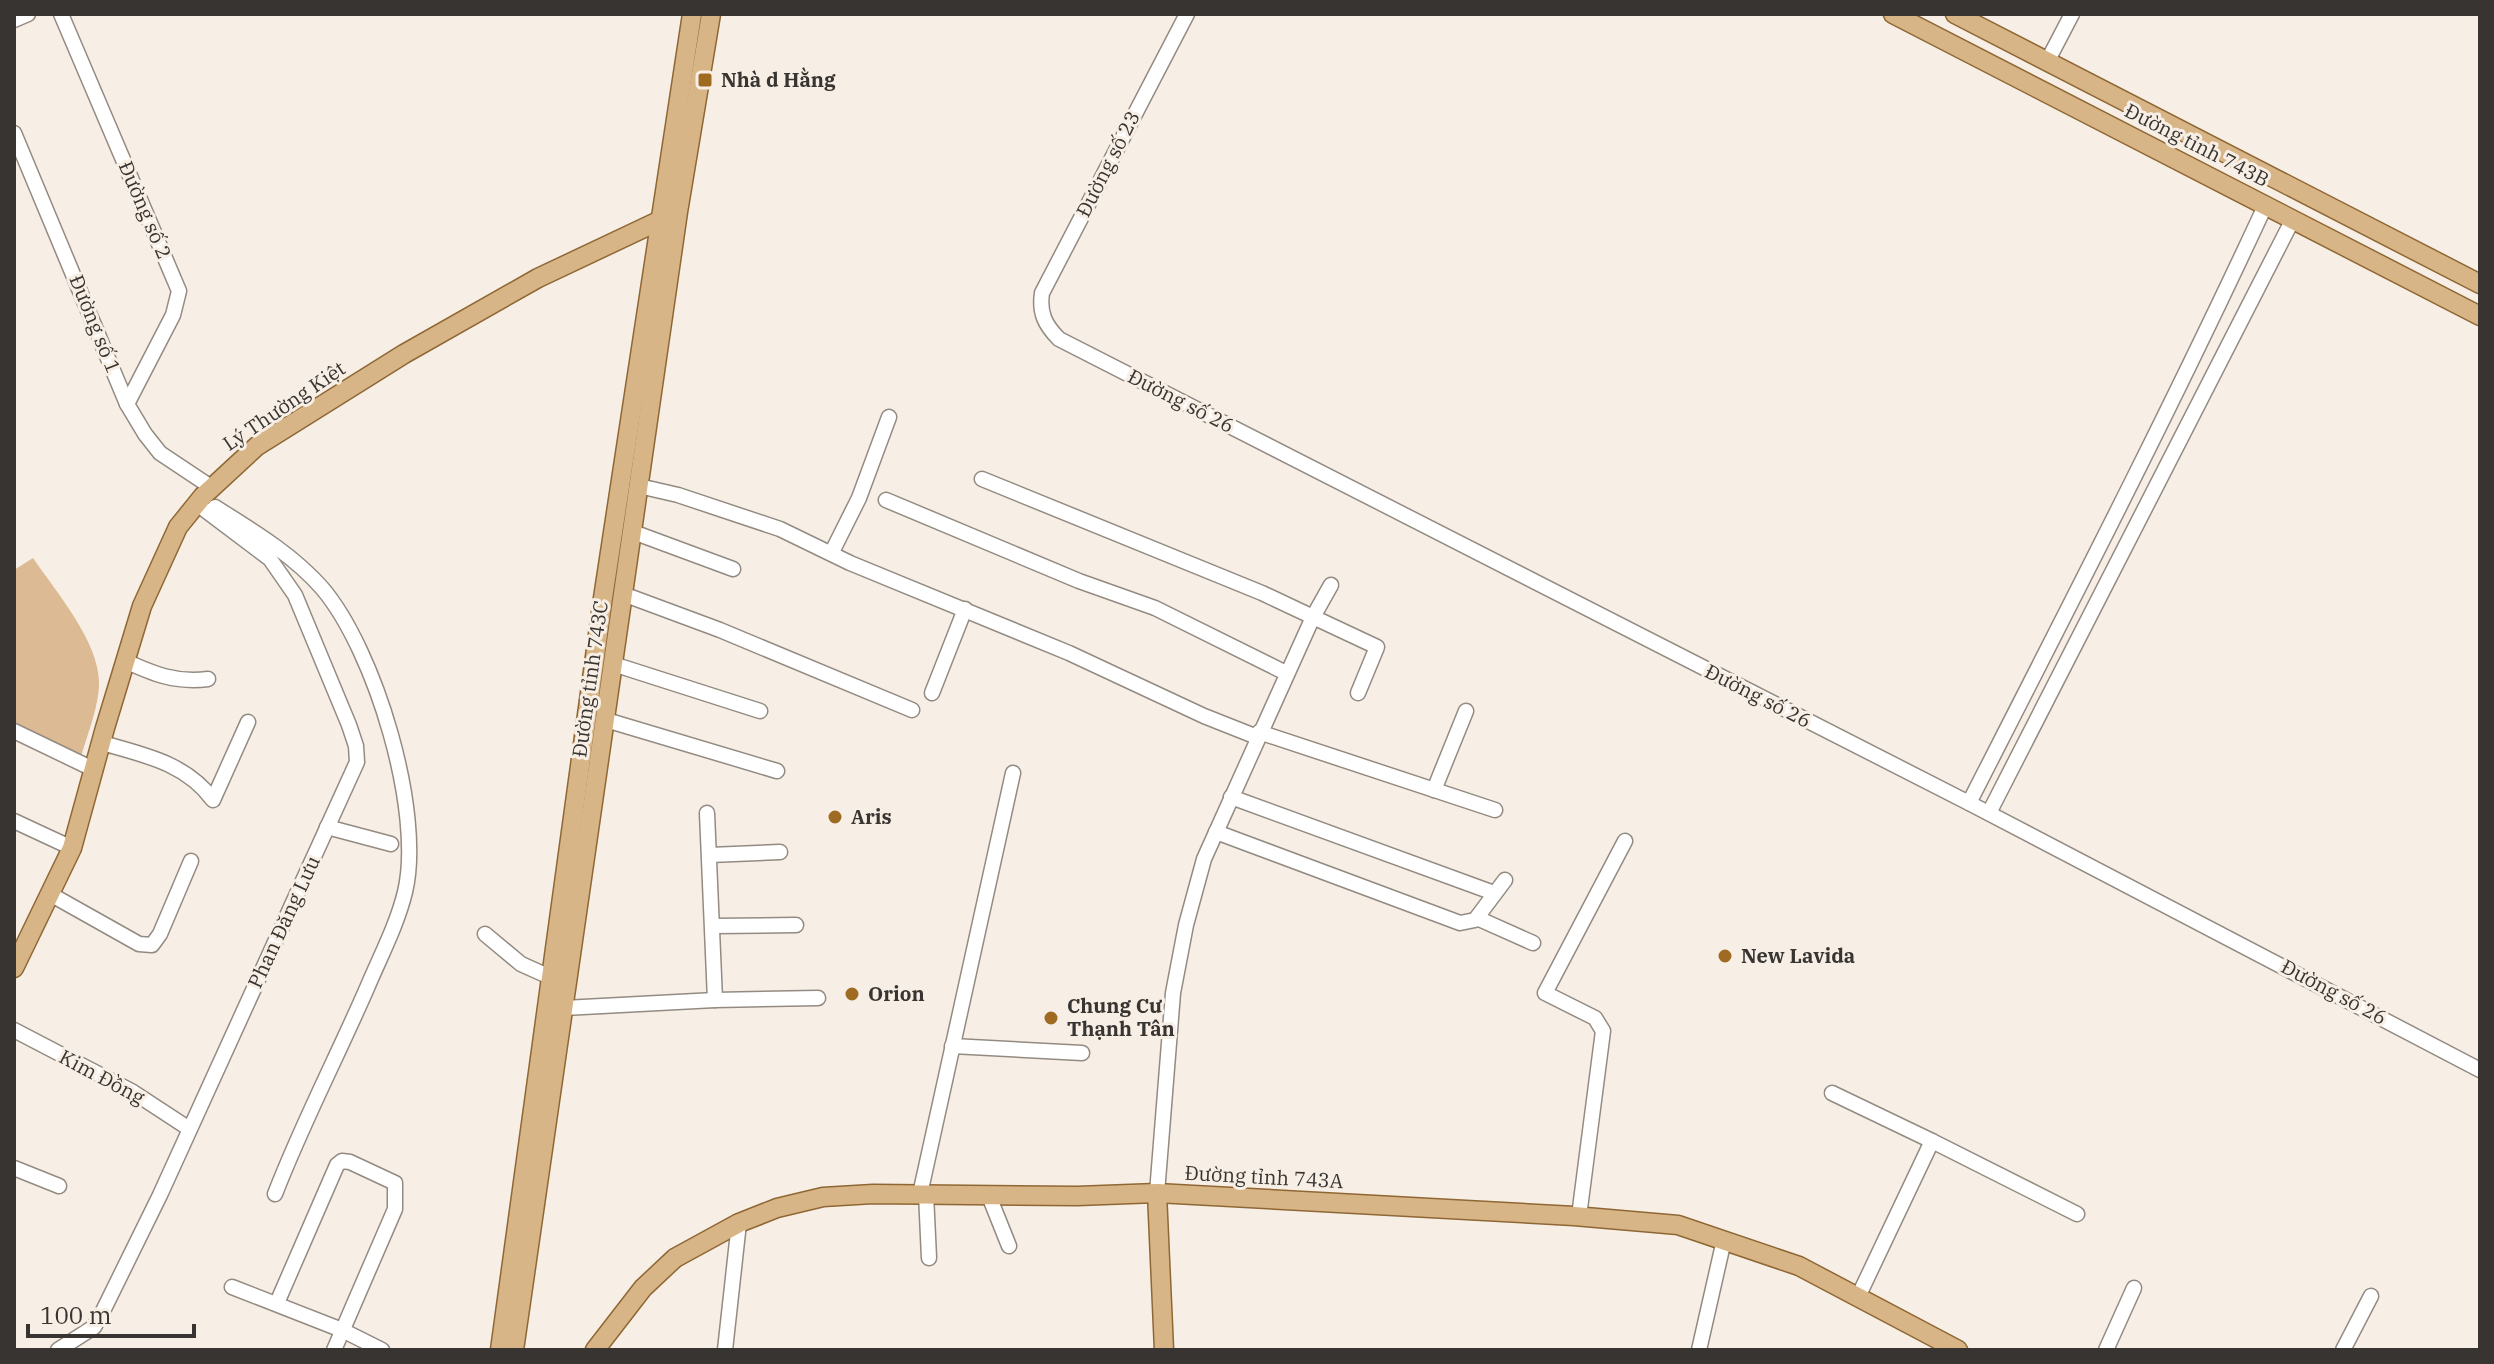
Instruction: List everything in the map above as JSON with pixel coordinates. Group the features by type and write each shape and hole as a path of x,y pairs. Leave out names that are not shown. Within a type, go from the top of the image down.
{"main road":[{"name":"Đường tỉnh 743C","path":"500,1350 550,977 659,221 692,14"},
{"name":"Đường tỉnh 743C","path":"514,1350 678,212 711,14"},
{"name":"Đường tỉnh 743B","path":"1893,14 2480,316"},
{"name":"Đường tỉnh 743B","path":"1955,14 2480,284"},
{"name":"Lý Thường Kiệt","path":"14,968 72,848 142,606 178,527 203,497 257,446 404,354 538,278 678,212"},
{"name":"Đường tỉnh 743A","path":"595,1350 656,1274 675,1258 739,1223 777,1208 823,1197 1157,1193 1579,1216 1678,1225 1799,1266 1958,1350"},
{"path":"1157,1193 1164,1350"}],"street":[{"path":"14,20 28,14"},
{"name":"Đường số 2","path":"61,14 179,291 173,315 127,404"},
{"name":"Đường số 23","path":"1042,316 1042,293 1187,14"},
{"path":"2048,60 2072,14"},
{"name":"Đường số 1","path":"14,133 127,404 160,453 203,497"},
{"path":"1969,803 2216,314 2266,204"},
{"path":"1989,813 2293,219"},
{"name":"Đường số 26","path":"1042,316 1059,339 1989,813 2480,1070"},
{"path":"832,552 859,498 889,417"},
{"path":"982,479 1236,582 1377,647 1358,693"},
{"path":"639,486 678,495 780,529 850,563 1258,734 1495,810"},
{"path":"203,497 290,558 322,588 331,601 373,679 398,763 406,813 408,876 394,926 275,1194"},
{"name":"Phan Đăng Lưu","path":"58,1350 94,1327 102,1313 160,1195 357,762 356,746 339,699 295,595 270,559 203,497"},
{"path":"886,500 1079,581 1155,608 1286,673"},
{"path":"2116,515 2137,523"},
{"path":"633,532 733,569"},
{"path":"1157,1193 1173,993 1186,925 1204,859 1286,673 1331,585"},
{"path":"623,594 720,630 912,710"},
{"path":"932,693 965,609"},
{"path":"125,661 184,682 208,679"},
{"path":"613,664 760,711"},
{"path":"1434,790 1466,711"},
{"path":"606,720 777,771"},
{"path":"102,743 177,767 201,784 213,800 248,722"},
{"path":"14,731 95,770"},
{"path":"929,1258 923,1194 952,1046 1013,773"},
{"path":"1231,797 1494,893"},
{"path":"707,813 715,1000"},
{"path":"14,821 72,848"},
{"path":"327,827 391,844"},
{"path":"1216,832 1460,923 1467,924 1477,918 1505,880"},
{"path":"1579,1216 1603,1031 1595,1018 1545,993 1625,841"},
{"path":"710,855 780,852"},
{"path":"50,894 139,944 152,945 160,934 191,861"},
{"path":"1477,918 1533,943"},
{"path":"713,926 796,925"},
{"path":"485,934 521,964 550,977"},
{"path":"564,1008 818,998"},
{"name":"Kim Đồng","path":"14,1030 133,1092 188,1128"},
{"path":"952,1046 1082,1053"},
{"path":"1832,1093 2077,1214"},
{"path":"1858,1297 1932,1141"},
{"path":"277,1303 337,1165 342,1161 350,1162 395,1183 395,1209 334,1350"},
{"path":"14,1168 59,1186"},
{"path":"989,1196 1009,1246"},
{"path":"725,1350 739,1223"},
{"path":"1699,1350 1724,1240"},
{"path":"232,1287 342,1330 382,1350"},
{"path":"2106,1350 2134,1288"},
{"path":"2343,1350 2371,1296"}],"shaded area":[{"path":"33,558 75,618 97,667 97,702 80,761 14,726 14,570"}],"place":[{"name":"Nhà d Hằng","path":"705,80"},
{"name":"Aris","path":"835,817"},
{"name":"New Lavida","path":"1725,956"},
{"name":"Orion","path":"852,994"},
{"name":"Chung Cư Thạnh Tân","path":"1051,1018"}]}
